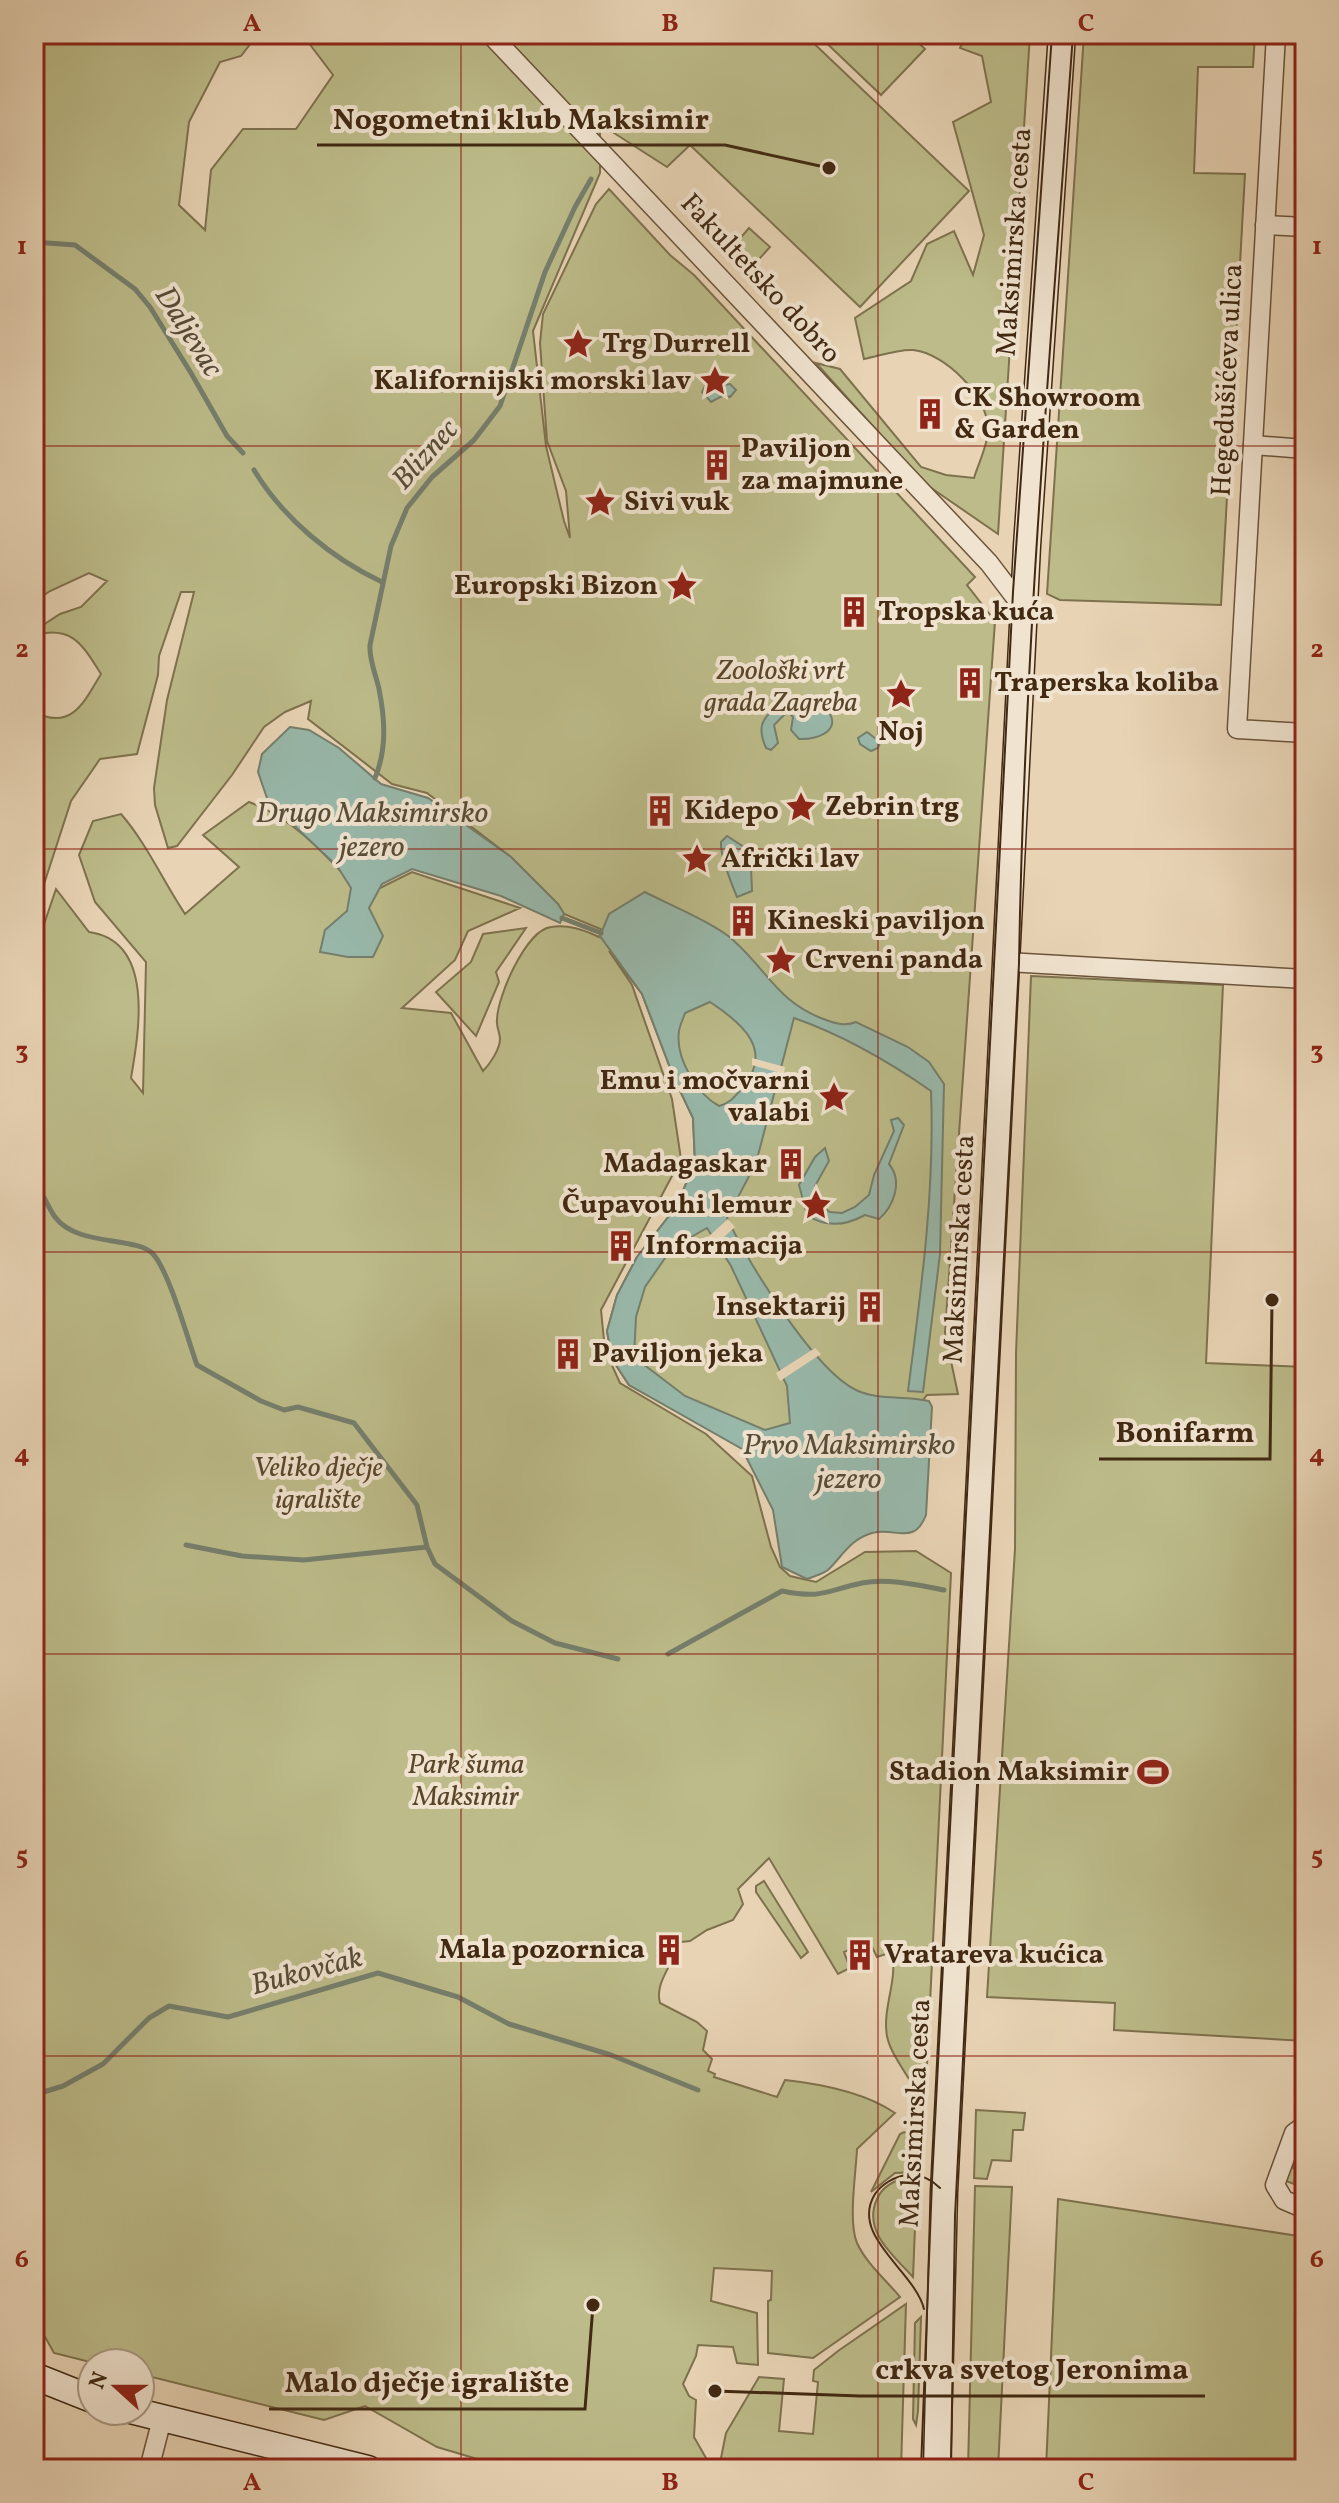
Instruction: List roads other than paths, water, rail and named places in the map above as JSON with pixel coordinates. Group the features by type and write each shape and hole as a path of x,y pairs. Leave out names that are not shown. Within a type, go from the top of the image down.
{"main road":[{"name":"Maksimirska cesta","path":"936,2469 944,2192 1027,546 1062,34"},
{"path":"39,2376 76,2392"},
{"path":"156,2417 364,2469"}],"street":[{"name":"Fakultetsko dobro","path":"490,34 989,563 1024,610"},
{"name":"Hegedušićeva ulica","path":"1276,34 1237,729 1305,733"},
{"path":"1265,225 1305,227"},
{"path":"1253,445 1305,449"},
{"path":"989,563 1002,564 1015,559 1027,546"},
{"path":"1006,962 1305,979"},
{"path":"1305,2125 1294,2133 1275,2185 1284,2200 1305,2209"},
{"path":"149,2469 162,2419"}],"water":[{"path":"711,382 717,386 730,384 736,390 730,397 724,395 711,402 702,392"},
{"path":"784,689 798,703 824,706 830,714 831,727 814,738 799,739 791,730 793,717 785,714 774,725 778,743 771,750 763,742 762,725 776,708 779,694"},
{"name":"Drugo Maksimirsko jezero","path":"290,727 309,730 339,748 381,784 428,798 511,857 558,904 564,914 560,923 501,896 412,869 382,884 369,908 383,936 373,957 320,952 325,930 347,911 351,888 337,866 268,801 258,772 262,754"},
{"path":"867,732 880,742 878,748 871,751 860,744 858,738"},
{"path":"727,836 744,847 743,856 751,867 752,891 737,897 721,847"},
{"name":"Prvo Maksimirsko jezero","path":"645,892 691,914 733,940 796,1005 834,1023 856,1022 908,1047 929,1062 944,1084 940,1254 923,1392 908,1391 929,1204 931,1091 865,1050 794,1018 756,1163 727,1218 783,1313 839,1379 865,1393 929,1401 932,1407 926,1515 921,1524 910,1533 881,1532 865,1536 853,1543 827,1571 807,1579 782,1567 773,1510 742,1449 629,1385 612,1359 607,1331 617,1295 637,1257 676,1207 695,1163 693,1118 642,994 600,936 609,914","holes":["710,1002 743,1028 755,1049 752,1074 732,1099 719,1106 703,1093 689,1074 679,1041 679,1029 685,1013","707,1228 731,1266 787,1386 790,1423 765,1430 685,1396 634,1357 636,1317 645,1287 672,1248"]},
{"path":"898,1118 904,1125 889,1164 895,1178 895,1193 884,1214 879,1219 865,1215 836,1224 821,1222 807,1215 799,1185 815,1157 825,1148 829,1161 815,1186 823,1207 830,1212 842,1213 855,1207 869,1195 874,1175 894,1131 891,1120"}],"waterway":[{"name":"Bliznec","path":"375,778 382,756 384,723 370,645 391,546 407,508 432,477 474,440 500,406 545,272 591,179"},
{"name":"Daljevac","path":"34,242 75,245 135,289 150,307 227,436 243,453"},
{"path":"254,470 279,504 310,535 345,561 382,582"},
{"path":"562,918 601,933"},
{"path":"34,1179 52,1213 65,1226 91,1237 145,1248 153,1254 172,1290 197,1365 261,1401 284,1410 298,1407 354,1423 417,1505 427,1547 435,1564 512,1621 555,1643 618,1659"},
{"path":"186,1545 242,1556 304,1560 427,1547"},
{"path":"668,1654 782,1591 815,1594 882,1581 944,1590"},
{"name":"Bukovčak","path":"34,2095 63,2086 103,2064 149,2018 169,2006 228,2017 378,1973 458,1997 509,2024 611,2055 698,2090"}],"tram line":[{"path":"921,2469 932,2181 1013,592 1052,34"},
{"path":"951,2469 955,2216 1019,963 1026,731 1073,34"},
{"path":"924,2309 909,2281 877,2239 870,2224 869,2209 878,2190 902,2176 920,2176 940,2188"}],"place":[{"name":"Nogometni klub Maksimir","path":"829,168"},
{"name":"Trg Durrell","path":"578,344"},
{"name":"Kalifornijski morski lav","path":"715,381"},
{"name":"CK Showroom & Garden","path":"930,414"},
{"name":"Paviljon za majmune","path":"717,465"},
{"name":"Sivi vuk","path":"600,502"},
{"name":"Europski Bizon","path":"682,586"},
{"name":"Tropska kuća","path":"854,612"},
{"name":"Traperska koliba","path":"970,683"},
{"name":"Noj","path":"901,694"},
{"name":"Zebrin trg","path":"801,807"},
{"name":"Kidepo","path":"660,811"},
{"name":"Afrički lav","path":"697,859"},
{"name":"Kineski paviljon","path":"743,921"},
{"name":"Crveni panda","path":"781,960"},
{"name":"Emu i močvarni valabi","path":"834,1097"},
{"name":"Madagaskar","path":"791,1164"},
{"name":"Čupavouhi lemur","path":"816,1205"},
{"name":"Informacija","path":"621,1246"},
{"name":"Bonifarm","path":"1272,1300"},
{"name":"Insektarij","path":"870,1307"},
{"name":"Paviljon jeka","path":"568,1354"},
{"name":"Stadion Maksimir","path":"1153,1772"},
{"name":"Mala pozornica","path":"669,1950"},
{"name":"Vratareva kućica","path":"860,1955"},
{"name":"Malo dječje igralište","path":"593,2305"},
{"name":"crkva svetog Jeronima","path":"715,2391"}],"park label":[{"name":"Zoološki vrt grada Zagreba","path":"781,687"},
{"name":"Veliko dječje igralište","path":"318,1484"},
{"name":"Park šuma Maksimir","path":"466,1781"}]}
